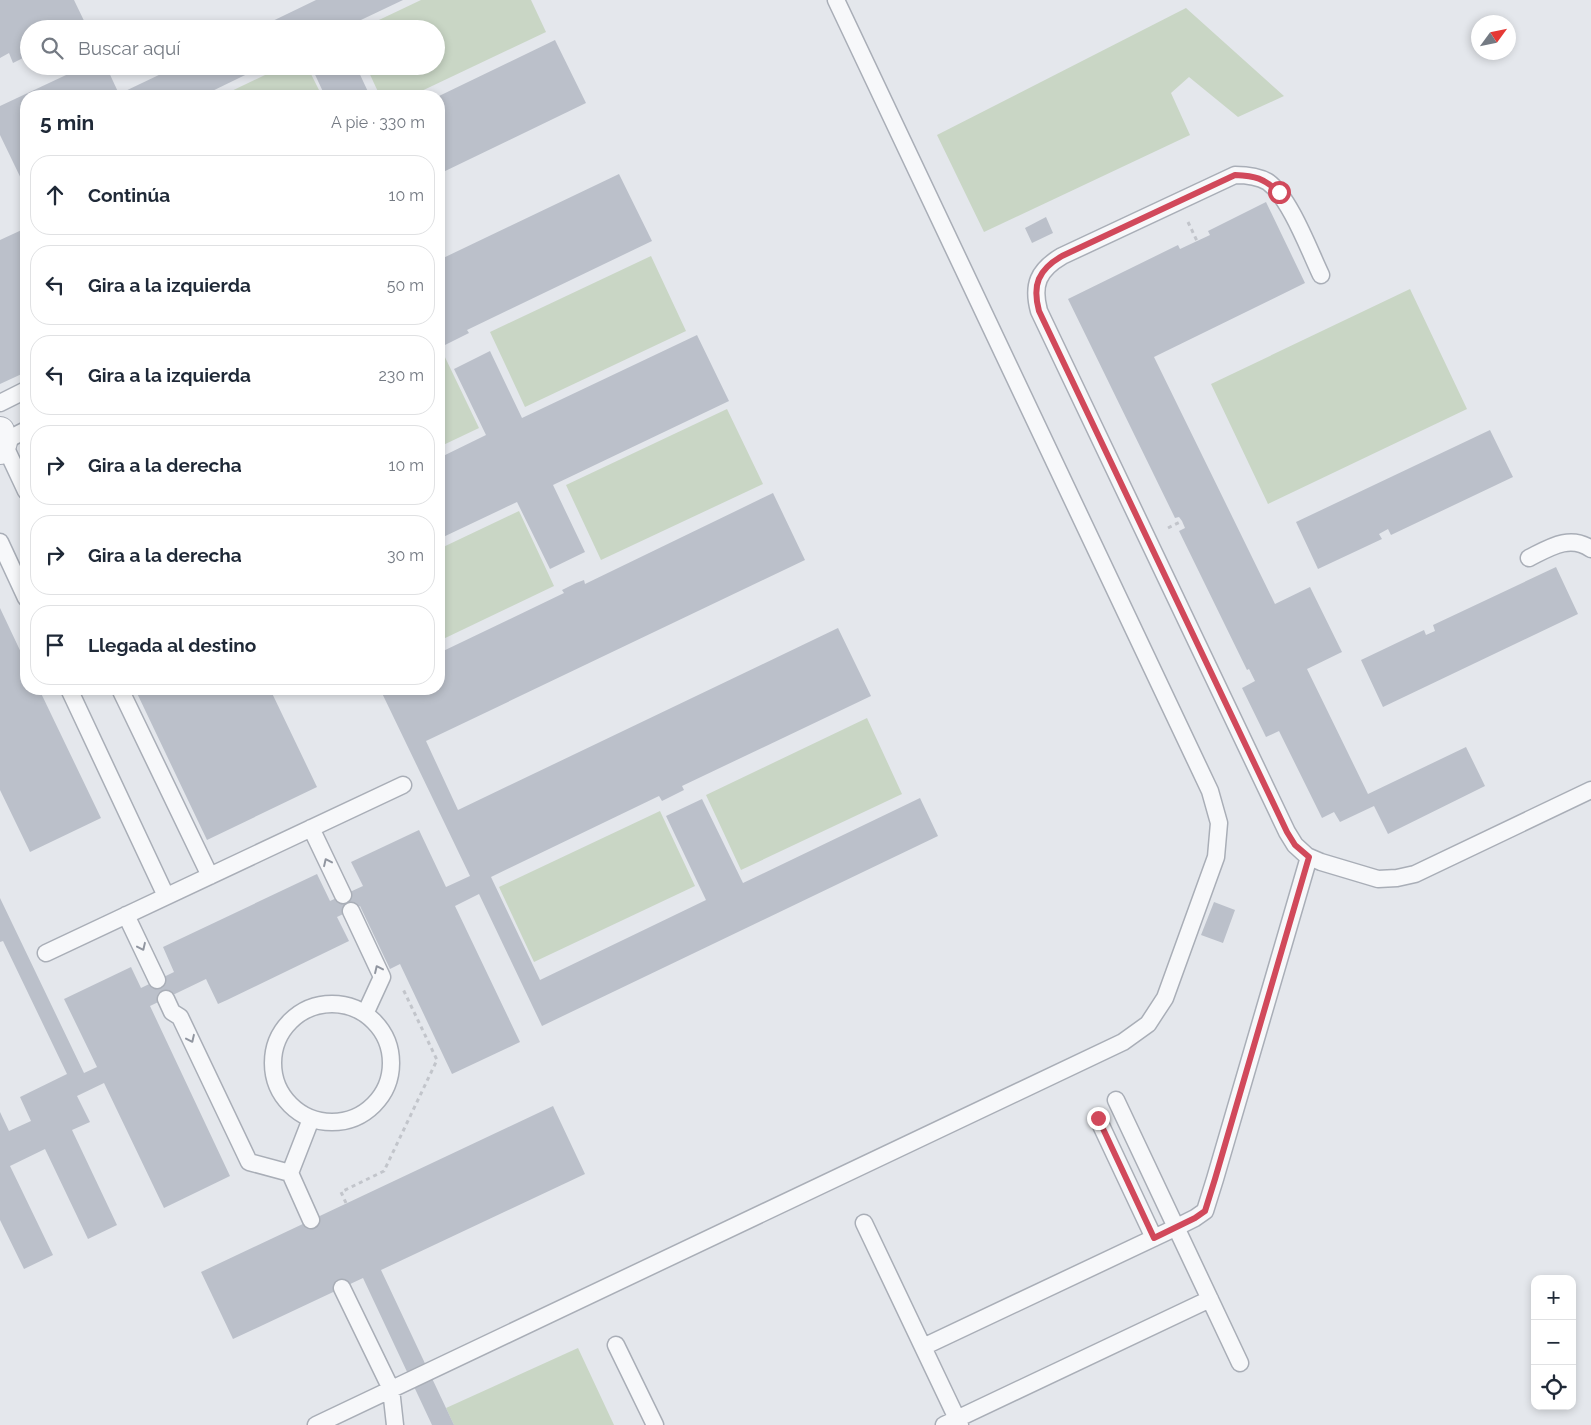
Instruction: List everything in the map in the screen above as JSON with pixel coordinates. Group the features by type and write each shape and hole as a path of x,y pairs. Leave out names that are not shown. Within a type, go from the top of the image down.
{"lane":[{"path":"316,1425 1123,1042 1148,1024 1166,998 1216,857 1219,823 1210,791 836,0"},
{"path":"1321,276 1288,205 1279,192 1266,181 1251,175 1235,175 1050,263 1042,272 1036,285 1039,311 1287,832 1295,845 1309,857 1378,879 1397,878 1415,874 1591,790"},
{"path":"0,403 20,393"},
{"path":"7,438 20,474"},
{"path":"0,542 20,585"},
{"path":"1529,558 1547,548 1565,542 1576,542 1591,549"},
{"path":"72,695 166,896"},
{"path":"123,695 210,876"},
{"path":"46,953 403,785"},
{"path":"311,828 343,895"},
{"path":"923,1347 1177,1227 1205,1211 1309,857"},
{"path":"351,911 382,977 365,1014"},
{"path":"126,915 157,980"},
{"path":"166,999 172,1012 180,1017 249,1162 290,1173"},
{"path":"336,1003 352,1006 377,1024 385,1037 390,1052 391,1068 388,1083 381,1097 357,1117 343,1122 327,1122 312,1119 298,1112 286,1101 278,1088 273,1073 272,1058 275,1043 282,1029 293,1017 306,1009 320,1004 336,1003"},
{"path":"1116,1100 1240,1363"},
{"path":"1098,1118 1154,1238"},
{"path":"311,1220 290,1173 312,1119"},
{"path":"864,1223 923,1347 954,1423 1210,1299"},
{"path":"342,1288 391,1389 395,1425"},
{"path":"616,1345 655,1425"}],"path":[{"path":"346,1203 341,1192 384,1171 437,1060 401,984"}],"green space":[{"path":"421,0 531,0 546,32 424,90 377,90 370,75 445,75 445,20 379,20"},
{"path":"1186,8 1284,96 1238,117 1189,77 1171,93 1190,135 984,232 937,135"},
{"path":"265,75 312,75 319,90 234,90"},
{"path":"651,256 686,331 525,407 490,332"},
{"path":"1410,289 1467,409 1268,504 1211,384"},
{"path":"445,357 479,428 445,444"},
{"path":"727,409 763,484 601,560 566,485"},
{"path":"519,511 554,586 445,638 445,546"},
{"path":"867,718 902,794 741,870 706,795"},
{"path":"660,811 695,886 534,962 499,887"},
{"path":"578,1348 614,1425 454,1425 446,1408"}],"building":[{"path":"0,0 74,0 84,20 20,20 20,60 13,63 9,53 0,58"},
{"path":"316,0 403,0 361,20 275,20"},
{"path":"555,40 586,103 445,171 445,93"},
{"path":"66,75 110,75 117,90 34,90"},
{"path":"159,75 245,75 214,90 127,90"},
{"path":"315,75 360,75 367,90 322,90"},
{"path":"20,97 20,177 0,135 0,106"},
{"path":"619,174 652,241 467,330 469,333 445,345 445,257"},
{"path":"1266,202 1305,283 1154,357 1275,604 1310,587 1342,652 1307,669 1368,794 1466,747 1485,786 1388,834 1374,806 1340,822 1334,812 1322,818 1279,731 1266,737 1242,688 1255,681 1249,669 1247,670 1179,531 1185,528 1182,521 1179,517 1175,518 1068,299 1178,245 1180,249 1210,235 1208,231"},
{"path":"1046,217 1053,233 1032,243 1025,228"},
{"path":"20,231 20,375 0,384 0,240"},
{"path":"697,335 729,401 553,485 585,552 550,569 517,502 445,536 445,455 486,435 454,369 490,351 522,418"},
{"path":"1490,430 1513,477 1391,535 1388,529 1379,534 1382,539 1318,569 1296,522"},
{"path":"773,493 805,560 426,741 458,810 838,628 871,696 682,786 684,790 662,801 659,796 491,877 540,980 706,900 666,816 702,799 743,883 920,798 938,836 542,1026 479,894 455,906 520,1042 452,1074 400,964 390,969 360,906 337,917 349,941 227,1000 218,1004 206,979 150,1006 230,1176 164,1208 104,1083 77,1096 90,1122 72,1130 117,1225 88,1239 45,1149 10,1166 53,1255 24,1269 0,1220 0,1112 9,1131 31,1121 20,1097 67,1074 3,941 0,942 0,898 84,1073 97,1067 64,999 131,967 141,988 174,972 163,947 317,874 330,901 363,886 351,862 419,830 446,887 470,876 383,695 445,695 445,650 564,593 562,590 576,583 584,580 585,584"},
{"path":"1556,567 1578,614 1383,707 1361,660 1424,630 1426,635 1435,631 1433,625"},
{"path":"0,608 20,650 20,695 42,695 101,818 30,852 0,790"},
{"path":"138,695 273,695 317,787 207,840"},
{"path":"1214,902 1235,910 1223,943 1201,935"},
{"path":"553,1106 585,1174 381,1270 454,1425 432,1425 363,1278 233,1339 201,1272"}],"route":[{"path":"1098,1118 1154,1238 1195,1218 1205,1211 1309,857 1295,845 1287,832 1039,311 1036,285 1042,272 1050,263 1062,256 1235,175 1251,175 1266,181 1279,192"}]}
